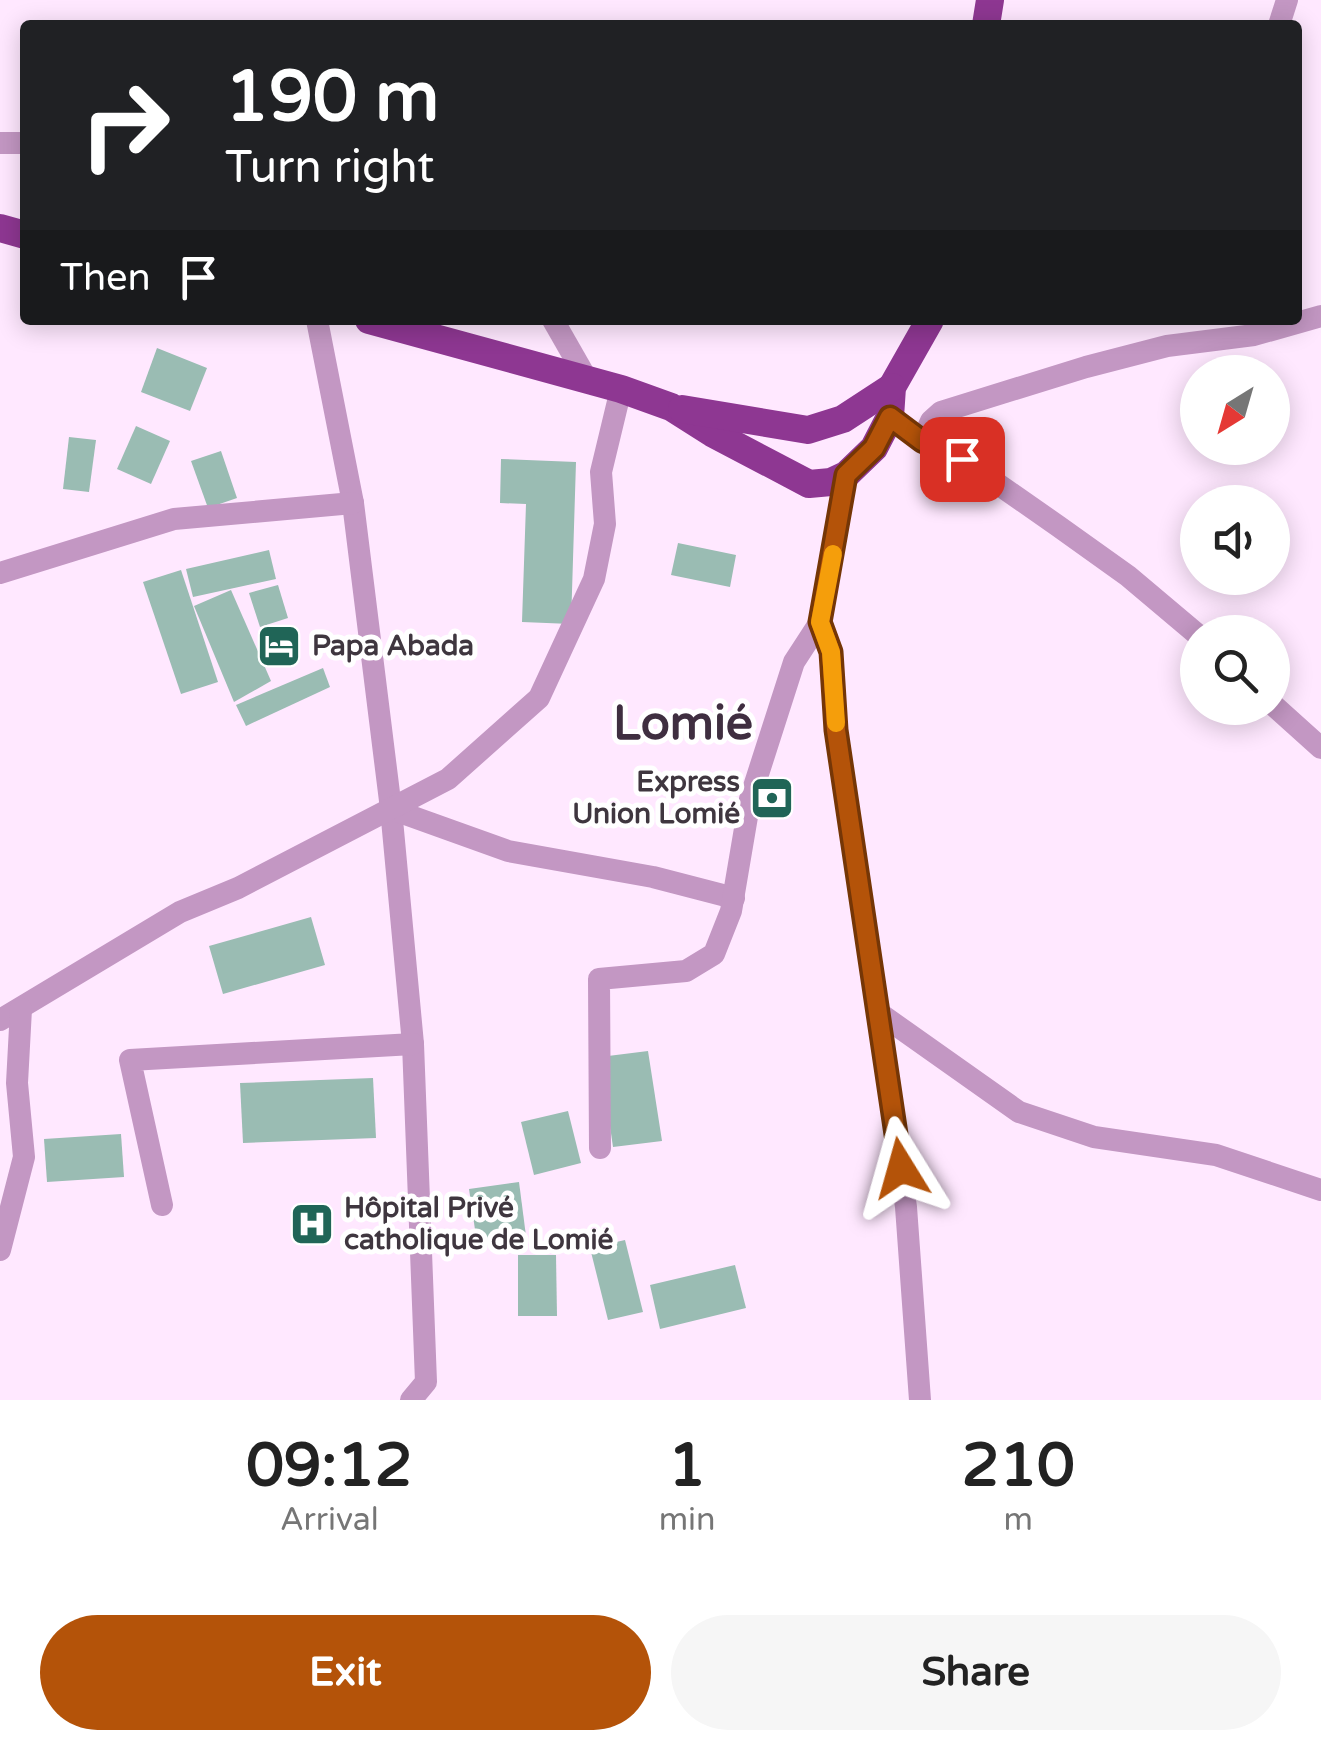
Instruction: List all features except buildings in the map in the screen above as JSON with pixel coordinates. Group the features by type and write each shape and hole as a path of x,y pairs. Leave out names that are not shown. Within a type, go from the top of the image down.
{"highway":[{"path":"388,325 586,376 671,407 808,430 843,418 892,387"},
{"path":"671,407 810,484 831,482 846,475 874,448 890,417 892,387 927,325"}],"street":[{"path":"318,325 353,503 391,809 413,1044 426,1382 412,1400"},
{"path":"556,325 586,376"},
{"path":"922,441 941,412 1150,350 1254,335 1289,325"},
{"path":"0,1250 24,1156 10,1014 180,912 238,888 448,779 539,698 594,579 605,524 602,472 622,389"},
{"path":"890,417 922,441 962,459 1128,576 1180,620"},
{"path":"600,1148 599,979 686,971 714,954 734,898 750,799 794,662 820,622 846,475"},
{"path":"0,573 174,519 353,503"},
{"path":"820,622 831,652 836,730 906,1207 920,1400"},
{"path":"1290,720 1321,748"},
{"path":"391,809 508,851 653,877 734,898"},
{"path":"879,1013 1019,1112 1094,1137 1216,1155 1321,1190"},
{"path":"162,1205 130,1060 413,1044"}],"slow traffic":[{"path":"833,554 820,622 831,652 836,723"}],"place":[{"name":"Papa Abada","path":"279,646"},
{"name":"Express Union Lomié","path":"772,798"},
{"name":"Hôpital Privé catholique de Lomié","path":"312,1224"}],"district":[{"name":"Lomié","path":"683,724"}],"route":[{"path":"901,1168 836,730 831,652 820,622 846,475 874,448 890,417 922,441 962,459"}]}
